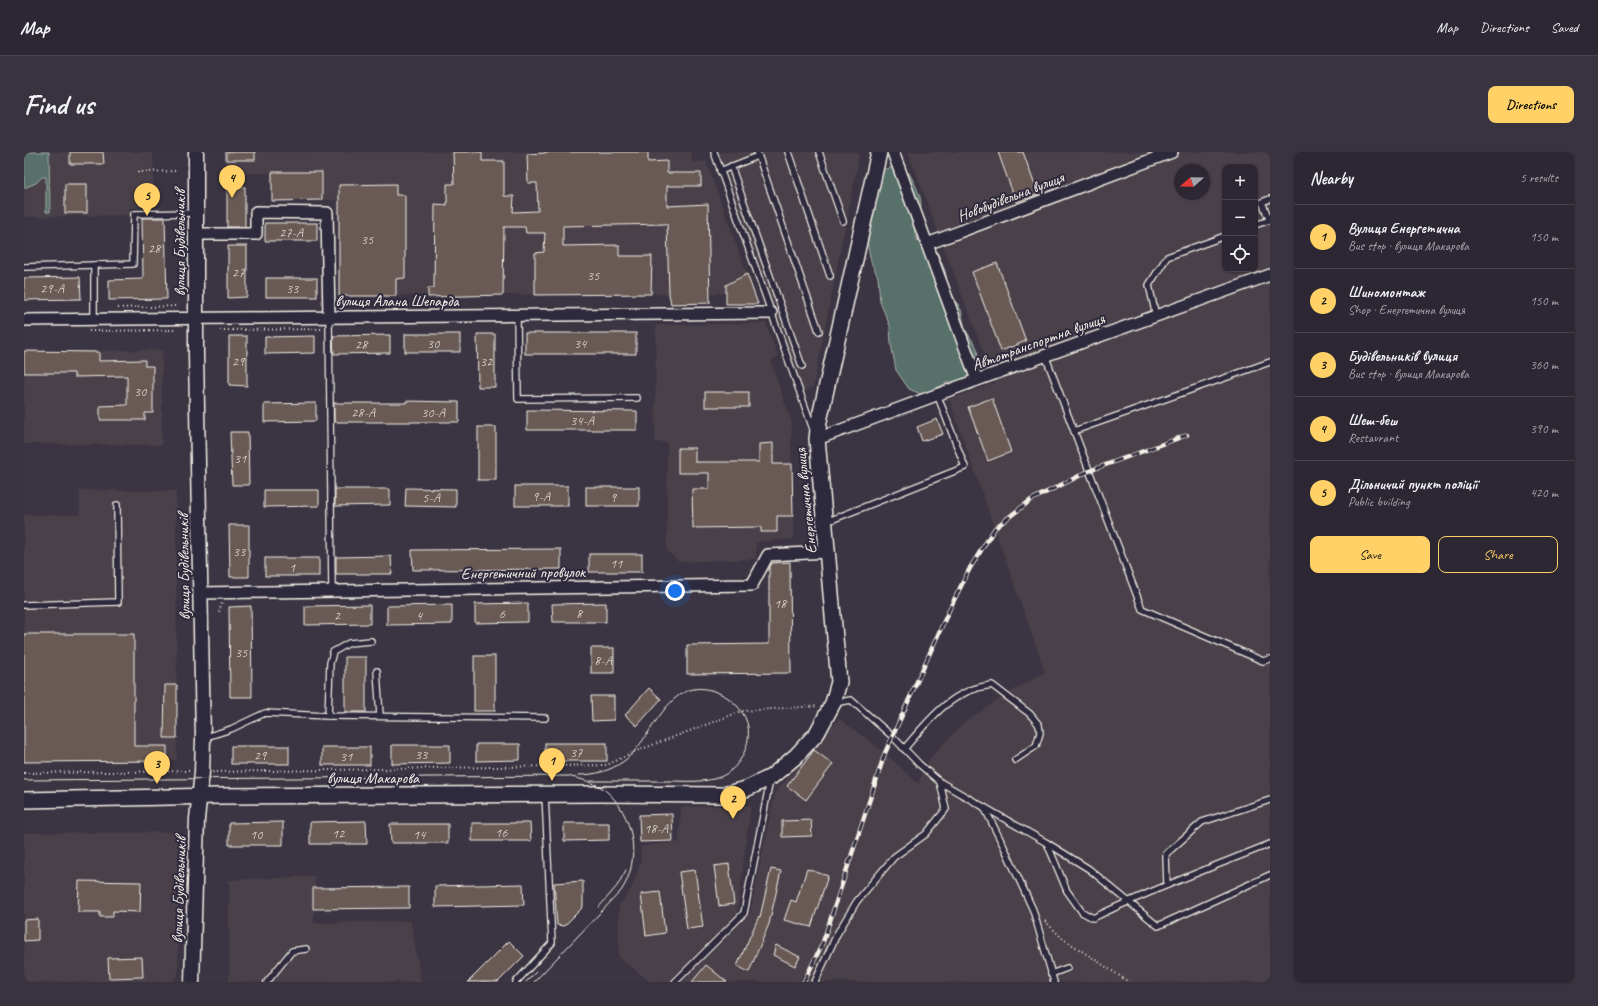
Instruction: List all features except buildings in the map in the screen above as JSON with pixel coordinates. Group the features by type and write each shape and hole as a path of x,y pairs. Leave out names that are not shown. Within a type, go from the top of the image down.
{"main road":[{"name":"Енергетична вулиця","path":"723,795 746,788 771,777 796,756 817,733 828,704 839,682 817,439 819,421 879,152"},
{"name":"вулиця Макарова","path":"24,800 545,794 723,795"}],"street":[{"name":"вулиця Будівельників","path":"192,982 197,819 202,772 203,738 200,593 196,152"},
{"path":"893,152 977,380"},
{"name":"Новобудівельна вулиця","path":"927,244 1172,152"},
{"path":"196,234 256,234 256,212 327,213 329,317"},
{"name":"Автотранспортна вулиця","path":"817,439 937,394 1270,275"},
{"name":"вулиця Алана Шепарда","path":"24,320 771,313"},
{"name":"Енергетичний провулок","path":"200,593 752,585 768,555 828,552"}],"lane":[{"path":"714,152 817,439"},
{"path":"788,152 830,276"},
{"path":"819,152 843,221"},
{"path":"720,171 757,154 818,331"},
{"path":"731,166 802,366"},
{"path":"1258,224 1269,219 1262,202 1270,199"},
{"path":"24,267 134,264 134,214 196,213"},
{"path":"1156,316 1149,286 1167,257 1222,237"},
{"path":"94,265 94,319"},
{"path":"517,315 518,398 637,398"},
{"path":"329,317 332,591"},
{"path":"1045,355 1142,609 1263,661 1270,659"},
{"path":"1074,431 1270,362"},
{"path":"825,522 965,467 937,394"},
{"path":"24,605 118,602 117,505"},
{"path":"328,716 330,663 333,652 348,644 371,641"},
{"path":"377,671 380,716"},
{"path":"904,749 943,705 964,693 992,685 1030,714 1039,725 1040,733 1036,746 1015,760"},
{"path":"828,704 851,700 940,782 1047,842 1089,869 1158,926 1270,875"},
{"path":"203,738 231,729 265,713 328,716 545,718"},
{"path":"675,982 744,913 771,777"},
{"path":"815,982 837,934 857,902 894,857 926,834 946,809 940,782"},
{"path":"516,982 552,943 545,794"},
{"path":"1167,885 1166,854 1202,822 1270,800"},
{"path":"983,806 1006,851 1033,910 1054,982"},
{"path":"1047,842 1067,891 1082,912 1093,918 1128,901 1270,844"},
{"path":"267,982 292,951 306,949"},
{"path":"1051,974 1067,968"}],"path":[{"path":"138,172 177,171"},
{"path":"85,331 177,330"},
{"path":"24,773 202,772 607,765 634,752 742,711 828,704"},
{"path":"1033,910 1062,938 1129,982"}],"shaded area":[{"path":"24,152 153,152 154,207 130,208 130,215 24,217"},
{"path":"226,152 691,152 692,162 706,161 758,304 726,304 725,293 710,294 710,303 671,304 669,294 339,296 338,200 272,201 271,173 225,174"},
{"path":"719,152 858,152 859,157 813,388 803,391"},
{"path":"908,152 1270,152 1270,979 1262,982 682,982 750,913 775,792 839,718 879,748 918,783 929,759 962,724 1000,698 1045,672 949,399 995,383"},
{"path":"766,323 778,356 771,362 792,423 791,442 794,539 756,542 756,559 679,562 667,551 667,442 655,442 656,325"},
{"path":"162,350 162,445 24,444 24,373 74,373 75,351"},
{"path":"80,490 176,491 177,760 24,762 24,515 80,515"},
{"path":"751,805 737,914 668,982 650,982 619,957 619,906 631,889 637,874 641,859 641,846 679,842 681,807"},
{"path":"179,832 178,974 172,982 24,982 24,833"},
{"path":"315,876 314,923 411,921 421,982 229,982 229,880"}],"green space":[{"path":"24,152 49,152 50,212 46,212 46,177 42,177 36,183 24,188"},
{"path":"893,167 909,173 917,189 921,205 915,223 915,235 923,247 938,254 945,271 948,287 961,310 965,329 977,348 978,363 972,376 960,381 948,382 923,395 909,389 896,370 891,344 890,326 880,302 878,277 871,262 866,236 882,170"}],"tram line":[{"path":"578,775 602,772 624,761 635,750 665,708 676,697 689,690 705,689 723,695 739,708 747,722 748,735 742,757 732,769 720,777 695,781 590,781"},
{"path":"24,780 567,776 592,783 601,787 615,800 623,812 628,824 632,838 633,852 628,879 621,891 534,982"},
{"path":"599,907 617,886 626,870"},
{"path":"526,982 536,972"}],"railway":[{"path":"804,982 823,942 885,753 950,608 970,568 995,528 1031,500 1089,471 1187,435"}],"place":[{"name":"Шеш-беш","path":"232,198"},
{"name":"Дільничий пункт поліції","path":"147,216"},
{"name":"Вулиця Енергетична","path":"552,781"},
{"name":"Будівельників вулиця","path":"157,784"},
{"name":"Шиномонтаж","path":"733,819"}]}
